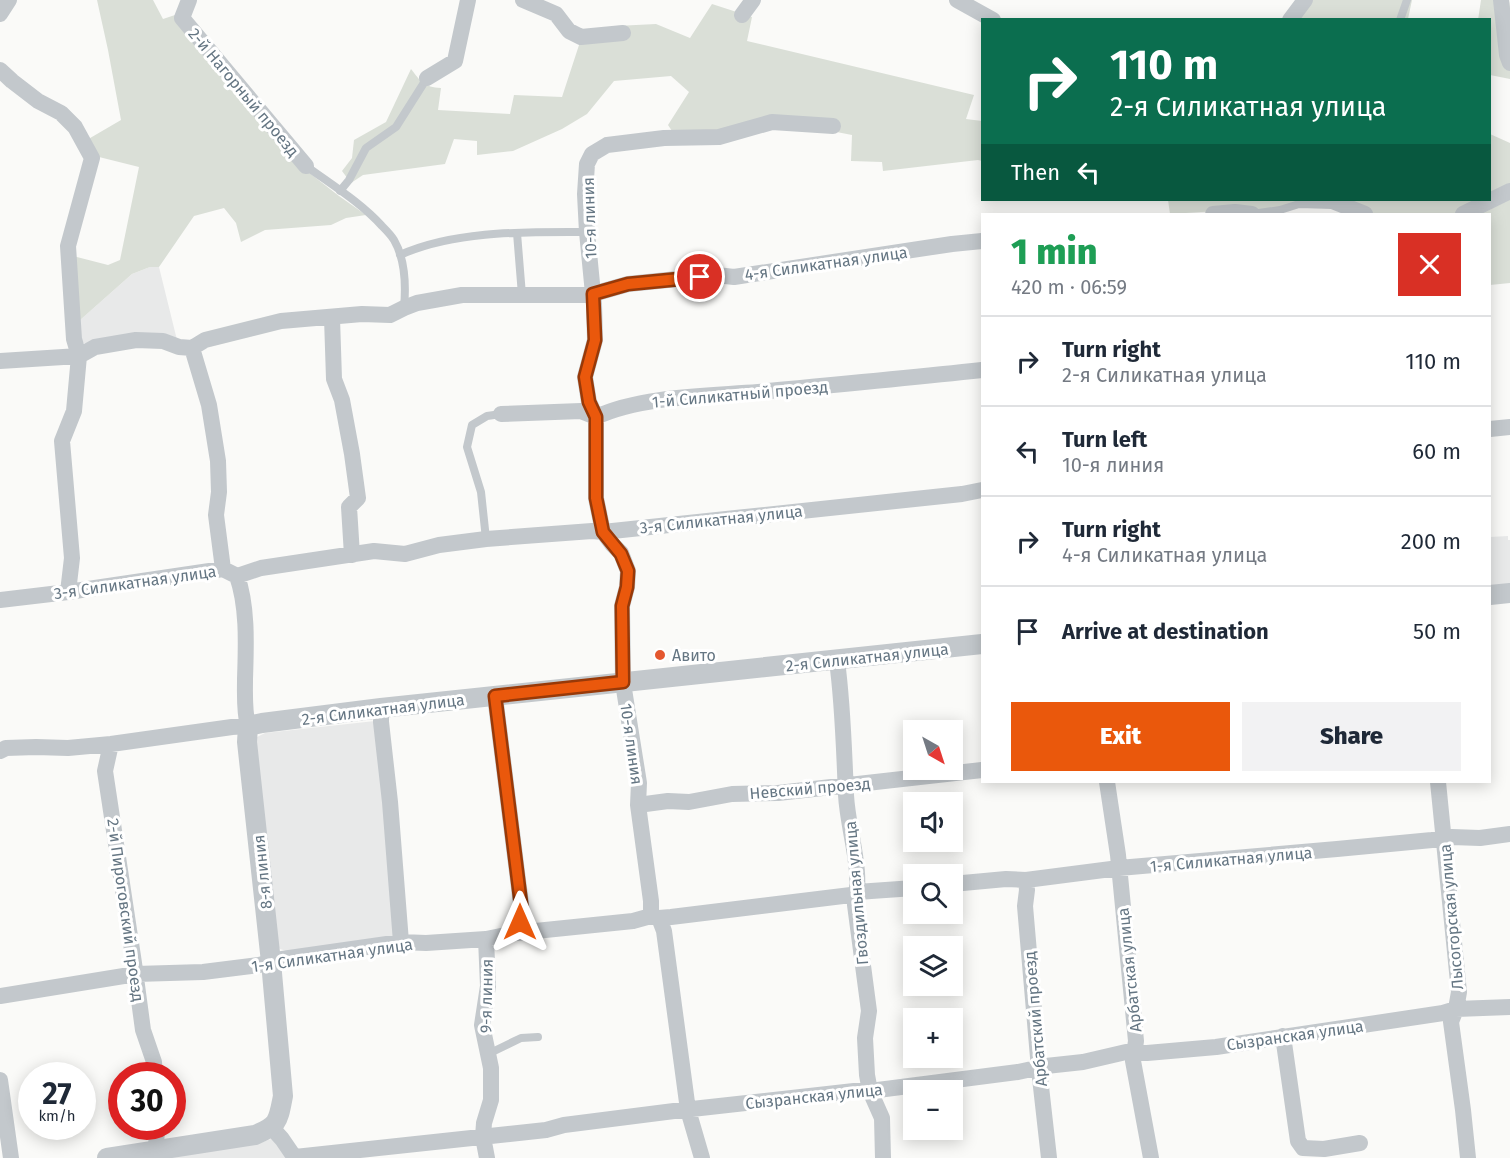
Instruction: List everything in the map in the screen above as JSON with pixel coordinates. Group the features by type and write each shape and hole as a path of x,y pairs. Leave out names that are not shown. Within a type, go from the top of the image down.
{"street":[{"path":"0,14 9,0"},
{"name":"2-й Нагорный проезд","path":"189,0 182,18 306,166"},
{"path":"427,78 455,60 468,0"},
{"path":"523,0 556,14 569,31 581,37 623,33"},
{"path":"742,15 753,0"},
{"path":"957,0 989,18"},
{"path":"1292,18 1305,0"},
{"path":"1500,0 1510,63"},
{"path":"0,69 38,101 61,113 75,127 92,158 68,246 74,339 79,356 74,411 62,441 72,558 68,592"},
{"name":"10-я линия","path":"702,1158 688,1110 664,931 655,917 651,901 638,805 639,783 623,682 622,606 628,571 621,554 603,532 596,498 596,417 589,402 585,377 595,340 587,232 587,164 592,154 607,146 664,138 719,137 772,122 833,126"},
{"path":"1491,200 1510,191"},
{"path":"1333,201 1363,213"},
{"path":"1465,213 1490,201"},
{"path":"1224,213 1244,213"},
{"name":"4-я Силикатная улица","path":"192,348 205,340 281,321 362,314 390,315 417,303 462,296 593,294 628,284 717,274 734,277 981,241"},
{"path":"332,318 334,379 342,400 358,498 349,507 352,555"},
{"path":"0,360 79,356 95,346 136,340 163,341 179,347 192,348"},
{"name":"8-я линия","path":"192,348 209,405 218,461 219,492 216,515 230,573 242,589 246,641 247,742 283,1096 279,1114 272,1128"},
{"name":"1-й Силикатный проезд","path":"596,417 629,405 676,399 981,370"},
{"path":"501,414 580,411 596,417"},
{"path":"1491,429 1510,427"},
{"name":"3-я Силикатная улица","path":"0,600 230,573 374,551 405,554 439,545 486,539 603,532 981,490"},
{"path":"621,554 639,527"},
{"path":"1491,595 1510,593"},
{"name":"2-я Силикатная улица","path":"0,751 6,748 68,748 111,744 381,708 981,644"},
{"name":"Гвоздильная улица","path":"837,661 846,796 858,876 855,905 869,1011 865,1038 867,1075 870,1091 882,1118 883,1158"},
{"path":"495,696 522,912 516,933"},
{"path":"381,708 401,942"},
{"name":"2-й Пироговский проезд","path":"111,744 105,771 143,1030 154,1062"},
{"name":"Невский проезд","path":"638,805 668,801 689,802 732,794 778,793 981,770"},
{"name":"Арбатская улица","path":"1107,783 1119,868 1136,1041 1133,1061 1150,1158"},
{"name":"Лысогорская улица","path":"1438,783 1459,992 1451,1022 1468,1158"},
{"name":"1-я Силикатная улица","path":"963,883 1006,879 1026,880 1119,868 1510,834"},
{"name":"Арбатский проезд","path":"1026,880 1025,906 1049,1158"},
{"name":"1-я Силикатная улица","path":"0,996 136,975 203,972 259,965 401,942 426,943 486,939 516,933 851,895 857,892 903,889"},
{"name":"9-я линия","path":"486,939 488,986 482,1025 491,1068 490,1100 483,1137 488,1158"},
{"name":"Сызранская улица","path":"295,1158 546,1130 564,1125 688,1110 870,1091 1039,1069 1126,1052 1147,1053 1216,1047 1456,1009 1510,1007"},
{"path":"1284,1036 1298,1141 1304,1148 1324,1149 1360,1143"},
{"path":"0,1080 11,1158"},
{"path":"490,1100 506,1134"},
{"path":"107,1158 255,1135 272,1128 295,1158"},
{"path":"156,1140 156,1150"}],"lane":[{"path":"1401,18 1407,0"},
{"path":"340,191 349,180 366,148 396,127 427,78"},
{"path":"306,166 368,210 393,239 400,255 405,295 404,308"},
{"path":"1259,213 1299,204 1334,205 1333,201"},
{"path":"400,255 453,239 517,233 587,232"},
{"path":"517,233 522,295"},
{"path":"486,539 480,492 467,447 472,425 487,416 501,414"},
{"path":"488,1054 521,1038 538,1037"}],"shaded area":[{"path":"97,0 153,0 163,19 175,15 303,168 366,215 346,218 331,225 265,230 241,242 236,223 224,208 194,216 159,267 150,267 132,274 79,321 73,256 108,265 120,260 139,167 95,156 85,141 121,120"},
{"path":"1310,0 1412,0 1408,18 1296,18"},
{"path":"1481,0 1509,0 1510,79 1491,75 1491,18 1478,18"},
{"path":"712,4 752,17 747,41 974,95 966,119 981,121 981,161 883,171 882,162 851,161 852,135 811,127 718,132 672,131 668,125 689,92 671,76 614,81 587,114 562,129 513,151 477,155 477,141 454,139 445,164 363,175 351,183 342,171 352,158 354,140 386,122 411,69 423,83 441,88 438,110 510,114 514,95 562,97 580,42 616,26 656,24 690,38"},
{"path":"1491,134 1510,143 1510,283 1491,285 1491,213 1368,213 1340,201 1491,201"},
{"path":"1168,201 1329,202 1252,211 1170,213"},
{"path":"150,267 159,267 177,340 85,344 81,341 79,321 132,274"},
{"path":"1508,536 1510,540 1510,585 1491,587 1491,537"},
{"path":"375,721 396,933 392,938 290,952 280,949 275,943 254,746 257,737 265,733"},
{"path":"271,1139 280,1143 288,1158 153,1158 257,1144"}],"place":[{"name":"Авито","path":"660,655"}],"route":[{"path":"520,922 522,912 495,696 623,682 622,606 628,571 621,554 603,532 596,498 596,417 589,402 585,377 595,340 593,294 628,284 700,277"}]}
